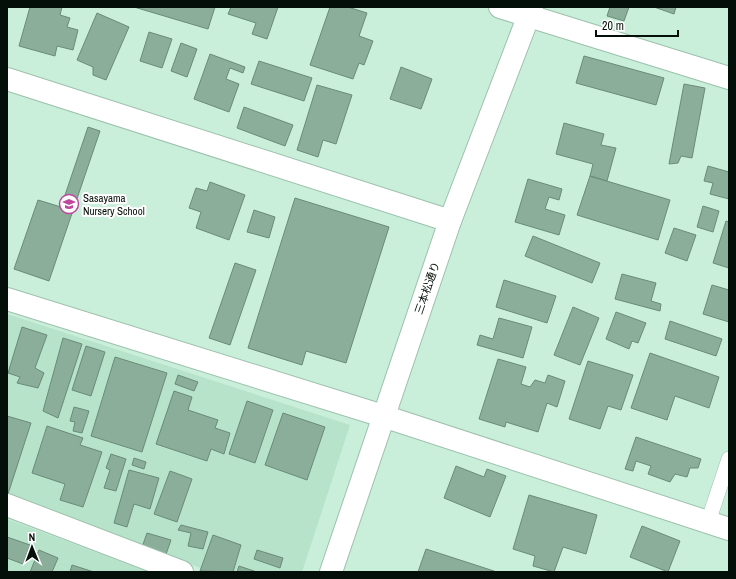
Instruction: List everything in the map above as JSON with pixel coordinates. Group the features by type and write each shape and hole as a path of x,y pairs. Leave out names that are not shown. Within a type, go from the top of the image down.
{"street":[{"path":"500,7 530,12 729,78"},
{"name":"三本松通り","path":"331,572 450,221 530,12"},
{"path":"7,79 450,221"},
{"path":"7,298 384,416 729,529"},
{"path":"7,505 182,572"}],"lane":[{"path":"708,522 729,459"}],"shaded area":[{"path":"7,314 350,425 302,572 211,572 7,494"},
{"path":"7,519 149,572 7,572"}],"building":[{"path":"30,7 62,7 60,15 70,18 67,27 78,30 73,50 57,46 55,56 19,46"},
{"path":"134,7 215,7 208,29"},
{"path":"231,7 278,7 267,39 252,34 256,23 228,14"},
{"path":"330,7 348,7 367,13 359,36 373,41 364,65 359,63 353,79 310,65"},
{"path":"610,7 629,7 624,21 607,16"},
{"path":"654,7 676,7 674,14"},
{"path":"97,13 129,27 106,80 93,75 93,67 77,60"},
{"path":"149,32 172,39 162,68 140,61"},
{"path":"181,43 197,49 187,77 171,71"},
{"path":"210,54 245,67 243,73 230,68 226,79 239,84 229,112 194,99"},
{"path":"584,56 664,78 656,105 576,83"},
{"path":"259,61 312,78 304,101 251,84"},
{"path":"401,67 432,79 421,109 390,99"},
{"path":"684,84 705,88 692,158 681,156 678,163 669,164"},
{"path":"317,85 352,95 336,144 323,140 318,157 297,150"},
{"path":"244,107 293,125 285,146 237,128"},
{"path":"564,123 604,134 601,145 616,148 607,181 590,176 593,164 556,154"},
{"name":"Sasayama Nursery School","path":"88,127 100,131 49,281 14,269 38,200 61,207"},
{"path":"708,166 729,172 729,199 710,194 713,183 704,181"},
{"path":"590,176 670,200 658,240 577,215"},
{"path":"528,179 562,189 559,200 549,197 545,209 565,215 559,235 515,222"},
{"path":"210,182 245,195 229,240 196,228 201,212 189,208 196,188 207,191"},
{"path":"295,198 389,227 346,363 306,351 302,365 248,348"},
{"path":"703,206 719,211 713,232 697,227"},
{"path":"254,210 275,217 269,238 247,232"},
{"path":"726,221 729,222 729,268 713,263"},
{"path":"674,228 696,235 687,261 665,253"},
{"path":"533,236 600,263 592,283 525,256"},
{"path":"235,263 256,270 230,345 209,338"},
{"path":"622,274 656,283 651,301 661,304 660,311 615,299"},
{"path":"504,280 556,296 547,323 496,307"},
{"path":"712,285 729,290 729,322 703,314"},
{"path":"573,307 599,318 580,365 554,355"},
{"path":"616,312 646,323 638,343 632,341 629,349 606,339"},
{"path":"499,318 532,327 523,358 477,345 480,335 493,339"},
{"path":"670,321 722,339 716,356 665,339"},
{"path":"22,327 47,335 35,368 44,373 38,388 17,383 20,377 8,373"},
{"path":"63,338 82,344 58,418 43,411"},
{"path":"86,346 105,352 91,396 72,390"},
{"path":"650,353 719,377 709,408 675,396 667,420 631,408"},
{"path":"115,357 167,373 142,452 91,436"},
{"path":"498,359 526,367 521,384 530,387 535,380 545,383 548,375 565,381 557,407 547,403 538,432 506,422 505,427 479,419"},
{"path":"588,361 633,375 621,410 608,406 600,429 569,419"},
{"path":"178,375 198,382 194,391 175,384"},
{"path":"174,391 192,397 188,410 218,420 215,428 230,433 224,454 211,449 207,461 156,444"},
{"path":"247,401 273,410 255,463 229,454"},
{"path":"74,407 89,411 82,433 73,431 75,422 70,421"},
{"path":"283,413 325,427 307,480 265,465"},
{"path":"7,416 31,423 8,494 7,494"},
{"path":"47,426 83,438 80,445 102,452 83,507 60,500 65,484 32,473"},
{"path":"636,437 701,459 698,468 690,468 687,477 675,474 670,482 648,474 651,466 636,461 633,471 625,469"},
{"path":"111,454 126,459 116,491 104,488 110,470 106,468"},
{"path":"134,458 146,462 144,469 132,465"},
{"path":"456,466 484,477 487,469 506,476 490,517 444,498"},
{"path":"129,470 159,478 150,509 134,504 127,527 114,523"},
{"path":"170,471 192,479 177,522 154,514"},
{"path":"529,495 597,515 586,554 563,547 554,572 533,566 535,556 513,549"},
{"path":"181,525 208,532 203,549 188,546 191,533 178,530"},
{"path":"642,526 680,541 668,572 630,557"},
{"path":"147,533 171,540 165,557 141,550"},
{"path":"213,535 241,545 233,572 200,571"},
{"path":"7,537 30,545 23,564 7,558"},
{"path":"426,549 497,572 418,572"},
{"path":"39,550 58,558 52,572 30,572"},
{"path":"257,550 283,558 280,568 254,559"},
{"path":"72,565 94,572 70,572"},
{"path":"239,566 257,572 237,572"}],"place":[{"name":"Sasayama Nursery School","path":"69,204"}]}
